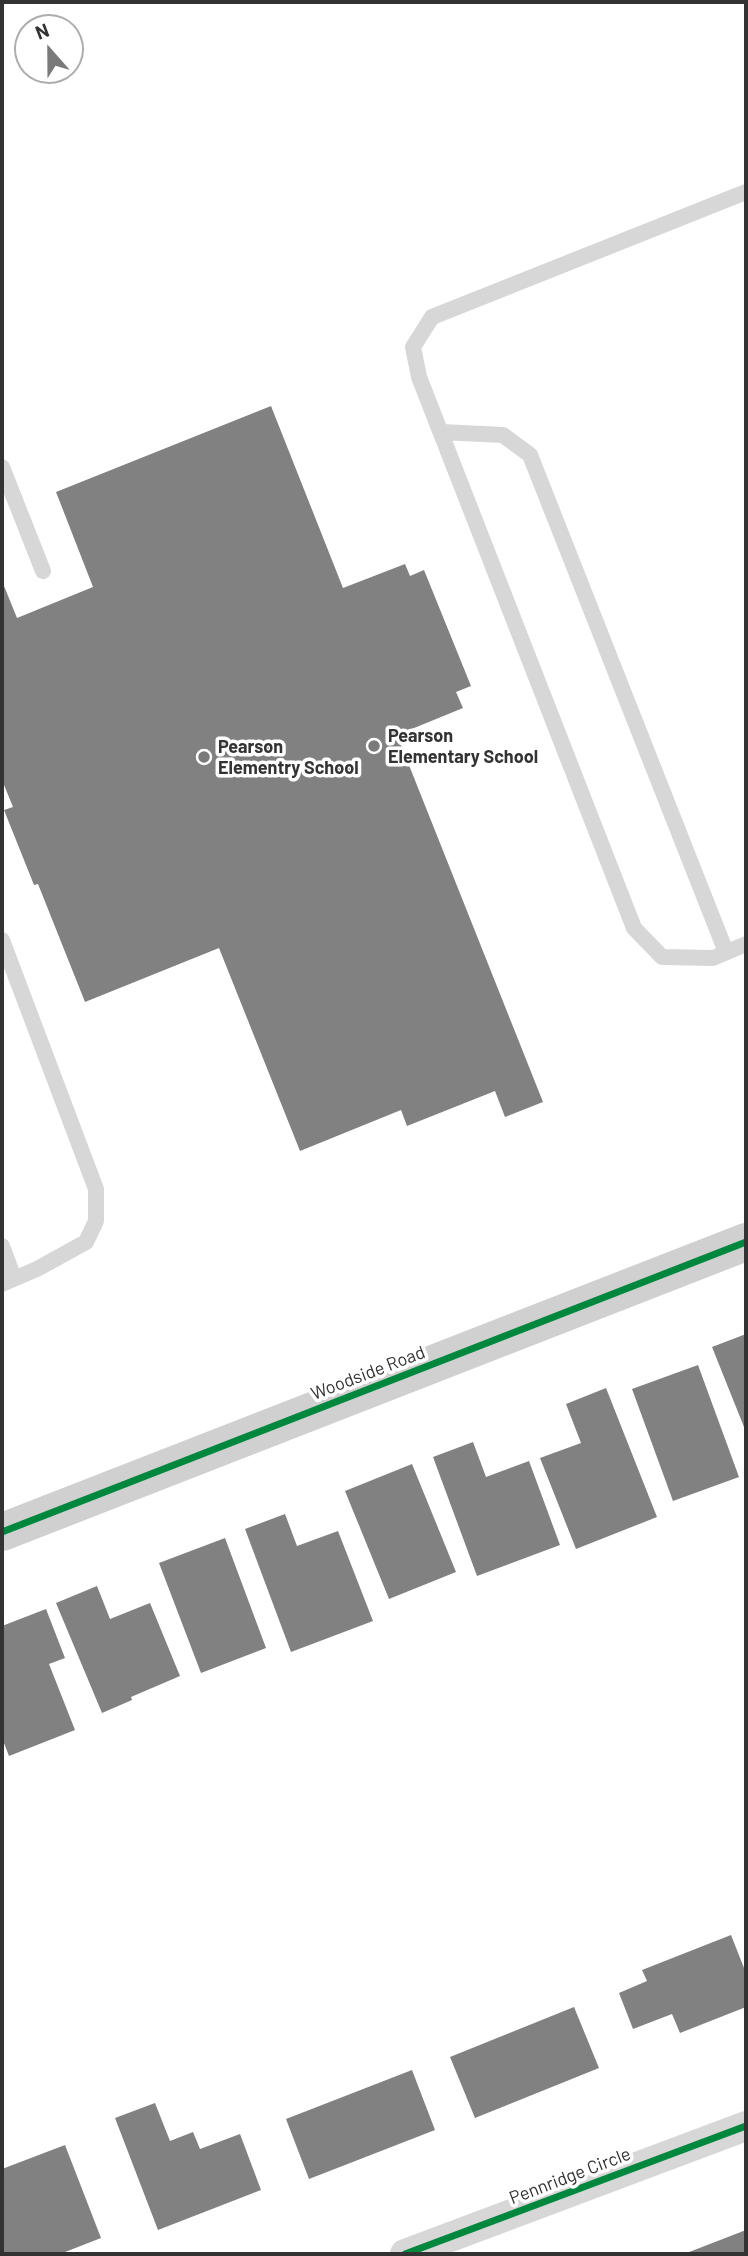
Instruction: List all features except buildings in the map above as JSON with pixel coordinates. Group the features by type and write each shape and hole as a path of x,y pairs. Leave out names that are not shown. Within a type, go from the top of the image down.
{"street":[{"name":"Woodside Road","path":"2,1532 746,1242"},
{"name":"Pennridge Circle","path":"405,2254 746,2126"}],"lane":[{"path":"746,192 432,317 414,347 419,377 634,928 662,957 713,958 746,944"},
{"path":"440,432 503,435 530,455 726,952"},
{"path":"2,467 43,571"},
{"path":"2,940 96,1189 96,1221 86,1242 37,1269 8,1281 2,1246"}],"cycle path":[{"path":"2,1532 746,1242"},
{"path":"405,2254 746,2126"}],"place":[{"name":"Pearson Elementary School","path":"374,746"},
{"name":"Pearson Elementry School","path":"204,757"}]}
